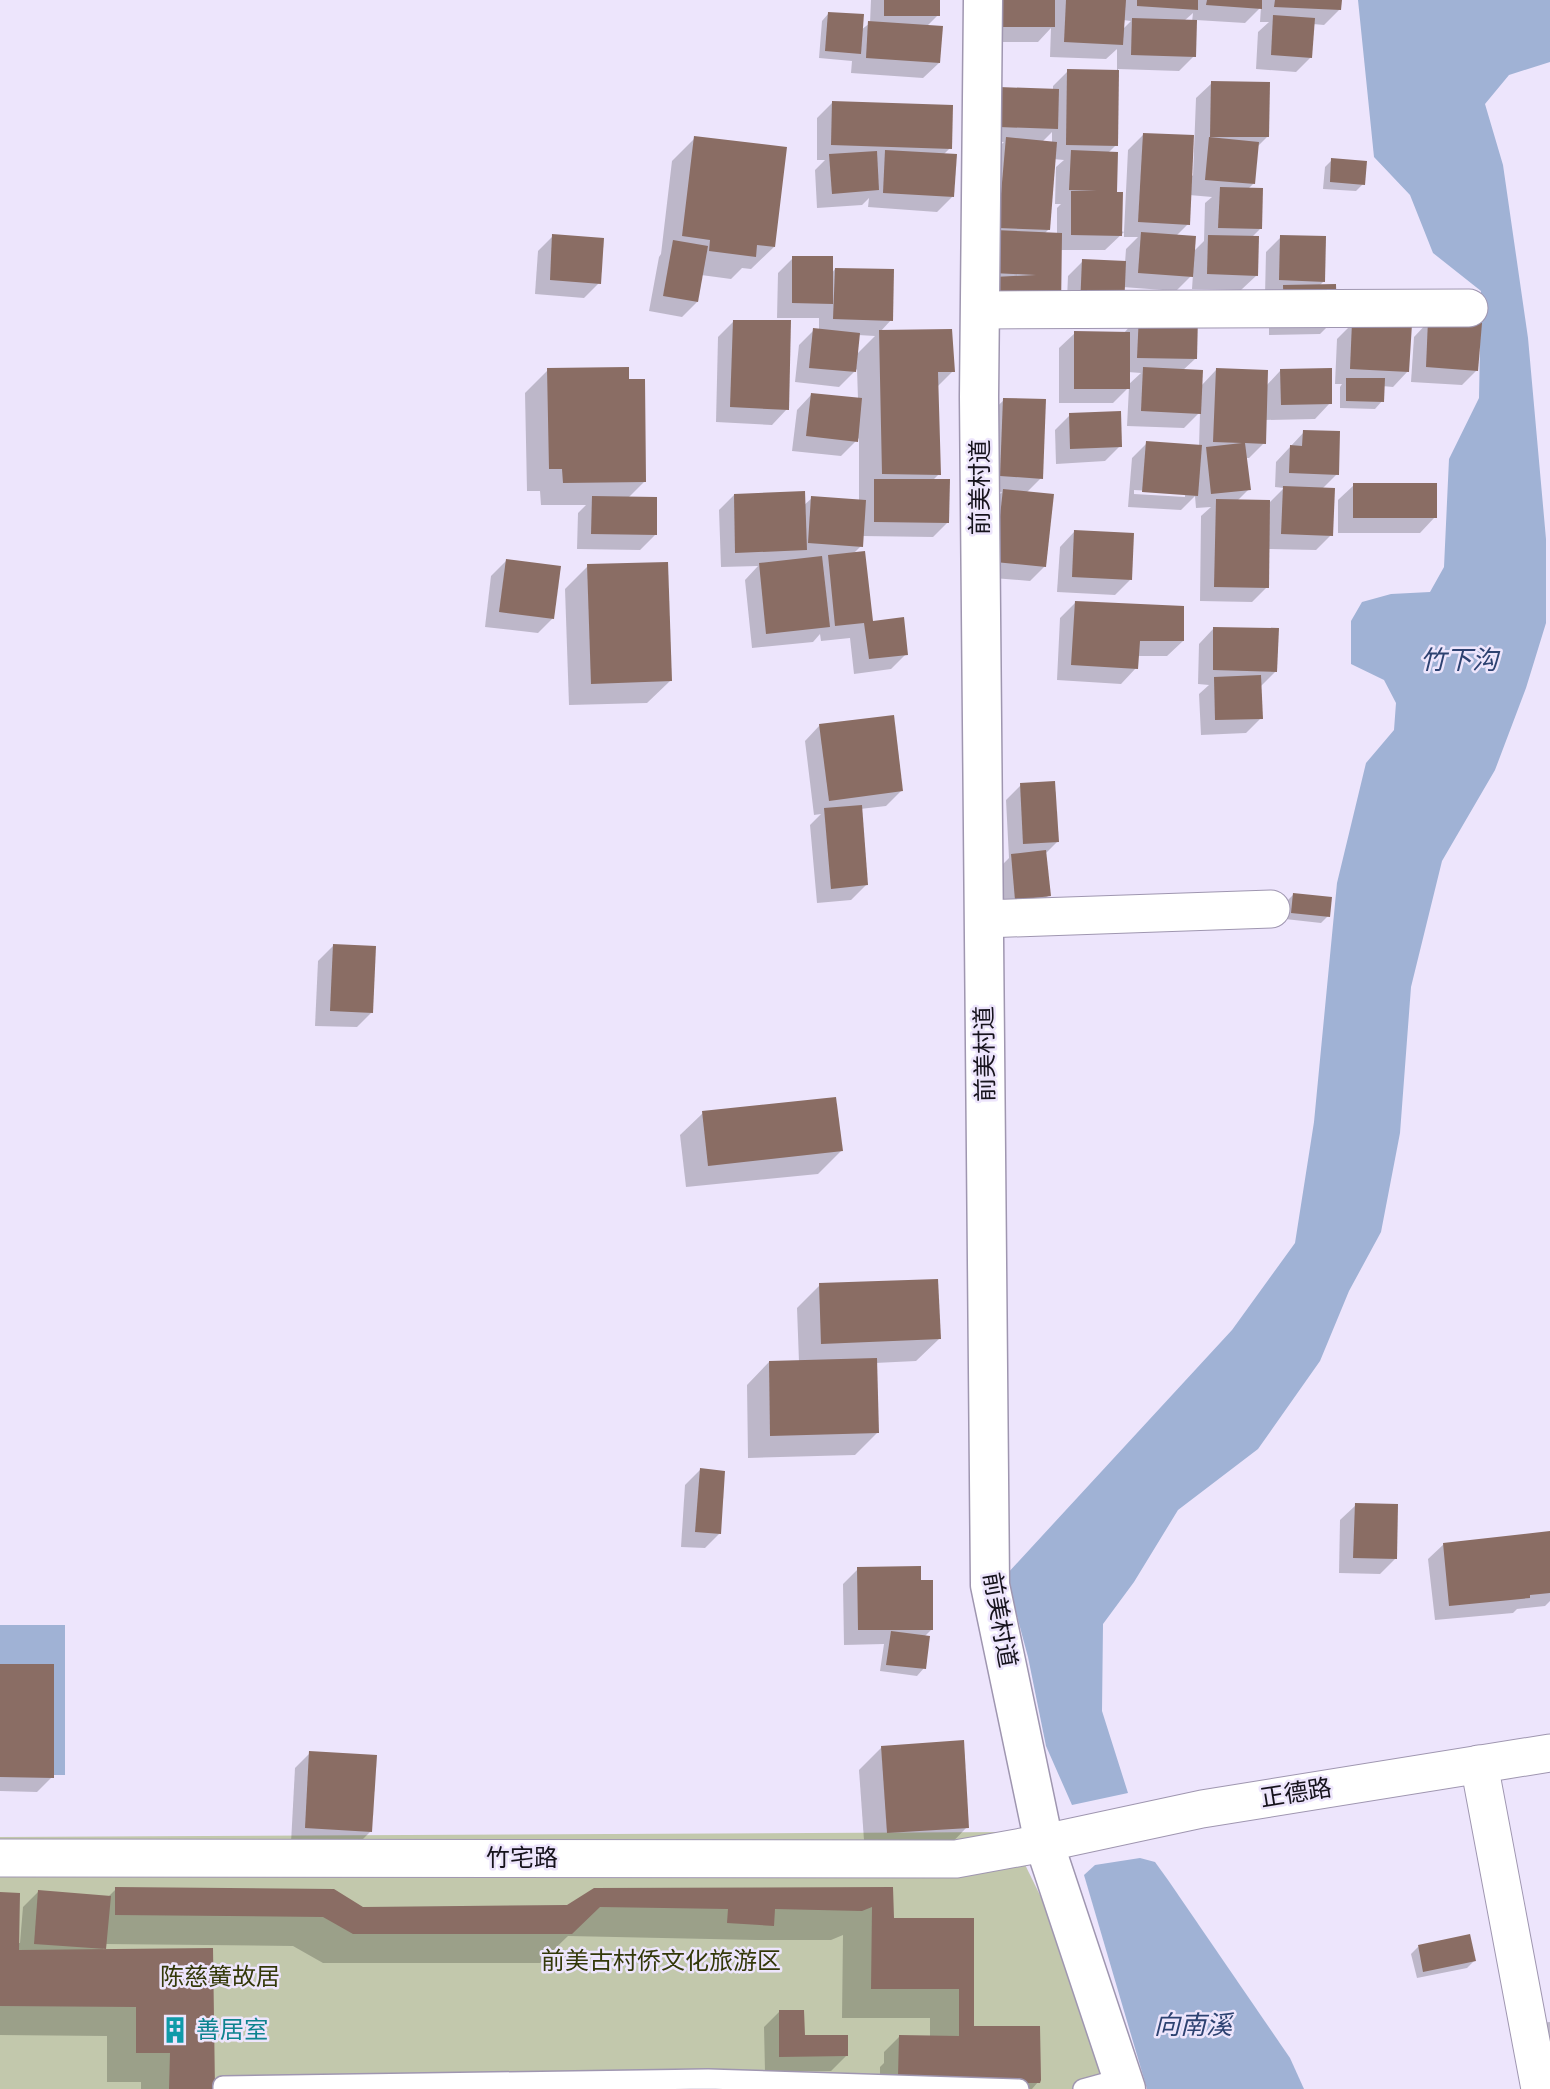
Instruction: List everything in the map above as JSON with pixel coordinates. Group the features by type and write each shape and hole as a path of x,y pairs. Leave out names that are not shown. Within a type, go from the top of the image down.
{"street":[{"name":"前美村道","path":"983,0 980,310 990,1585 1044,1843 1124,2084"},
{"path":"980,310 1469,308"},
{"path":"984,919 1270,909"},
{"name":"正德路","path":"1044,1843 1202,1809 1550,1754"},
{"path":"1479,1764 1540,2089"},
{"name":"竹宅路","path":"0,1858 957,1859 1044,1843"}],"lane":[{"path":"223,2089 236,2086 708,2084 1019,2089"},
{"path":"1083,2089 1124,2084"}],"green space":[{"name":"陈慈簧故居","path":"1009,1832 1062,1940 1107,2089 0,2089 0,1837"}],"water":[{"name":"竹下沟","path":"1358,0 1550,0 1550,62 1509,75 1485,104 1503,165 1528,338 1546,539 1546,623 1526,688 1495,770 1442,861 1411,987 1400,1133 1381,1232 1349,1291 1320,1361 1258,1449 1178,1510 1134,1582 1103,1624 1102,1711 1128,1793 1072,1805 1046,1746 1028,1657 1006,1575 1232,1330 1295,1243 1314,1122 1337,883 1366,763 1394,730 1396,703 1384,680 1351,664 1351,621 1362,602 1391,594 1430,592 1444,567 1449,459 1479,398 1481,291 1433,253 1410,195 1374,157"},
{"path":"0,1625 65,1625 65,1775 0,1775"},
{"name":"向南溪","path":"1140,1858 1155,1862 1168,1880 1290,2058 1304,2089 1147,2089 1084,1875 1095,1865"}],"building":[{"path":"884,0 940,0 940,16 884,16"},
{"path":"1003,0 1055,0 1055,27 1003,27"},
{"path":"1066,0 1126,0 1123,45 1064,42"},
{"path":"1137,0 1198,0 1198,10 1137,6"},
{"path":"1207,0 1262,0 1262,9 1206,5"},
{"path":"1275,0 1342,0 1341,10 1274,7"},
{"path":"828,12 864,14 861,54 825,51"},
{"path":"1273,15 1315,18 1312,58 1271,55"},
{"path":"1132,18 1197,20 1196,57 1131,55"},
{"path":"868,21 943,26 940,63 866,58"},
{"path":"1067,69 1119,70 1118,146 1066,145"},
{"path":"1211,81 1270,82 1269,137 1210,137"},
{"path":"999,87 1059,89 1058,129 999,127"},
{"path":"832,101 953,105 952,149 831,145"},
{"path":"1143,133 1194,135 1190,225 1138,222"},
{"path":"694,136 787,147 775,247 757,245 756,257 709,251 710,240 682,236"},
{"path":"1006,137 1057,142 1050,230 998,228"},
{"path":"1209,137 1259,142 1255,184 1205,180"},
{"path":"885,150 957,154 954,197 883,193"},
{"path":"1071,150 1118,152 1117,192 1123,192 1122,236 1071,235 1071,191 1097,191 1069,190"},
{"path":"877,151 879,190 832,194 829,154"},
{"path":"1331,158 1367,161 1365,185 1330,182"},
{"path":"1220,187 1263,188 1262,229 1218,228"},
{"path":"995,230 1062,233 1061,311 995,313 994,277 1036,275 993,273"},
{"path":"1141,232 1196,236 1193,277 1138,273"},
{"path":"552,234 604,238 601,284 550,280"},
{"path":"1208,235 1259,236 1258,276 1207,274"},
{"path":"1280,235 1326,236 1325,282 1279,280"},
{"path":"673,240 708,246 698,302 663,296"},
{"path":"792,256 833,256 833,304 792,303"},
{"path":"1082,259 1126,261 1124,309 1080,307"},
{"path":"835,268 894,269 893,321 833,319"},
{"path":"1336,284 1337,320 1284,321 1283,285"},
{"path":"1139,314 1198,316 1197,359 1137,358"},
{"path":"733,320 791,320 789,410 730,407"},
{"path":"1428,320 1482,323 1478,371 1426,367"},
{"path":"1352,322 1412,324 1409,372 1350,369"},
{"path":"813,328 860,333 856,372 809,368"},
{"path":"952,329 955,372 938,372 941,475 882,474 879,330"},
{"path":"1074,331 1130,332 1130,389 1074,389"},
{"path":"629,367 629,379 645,379 646,482 563,483 562,469 549,469 547,368"},
{"path":"1143,367 1203,370 1201,414 1141,411"},
{"path":"1216,368 1268,370 1266,444 1245,443 1251,490 1211,494 1206,447 1242,443 1213,442"},
{"path":"1332,368 1332,404 1281,405 1280,369"},
{"path":"1346,378 1385,378 1384,402 1346,401"},
{"path":"811,393 862,398 858,442 806,436"},
{"path":"1003,398 1046,399 1043,479 1000,476"},
{"path":"1121,411 1122,447 1070,449 1069,413"},
{"path":"1303,430 1340,431 1339,475 1289,473 1290,445 1302,446"},
{"path":"1146,441 1202,445 1198,496 1142,492"},
{"path":"874,479 950,479 949,523 874,522"},
{"path":"1353,483 1437,483 1437,518 1353,518"},
{"path":"1283,486 1335,488 1333,536 1281,534"},
{"path":"1003,489 1054,494 1046,567 995,562"},
{"path":"805,491 807,550 735,553 734,494"},
{"path":"592,496 657,497 657,535 591,534"},
{"path":"811,496 866,500 863,547 808,543"},
{"path":"1216,499 1270,500 1269,588 1214,587"},
{"path":"1074,530 1134,533 1132,580 1072,577"},
{"path":"865,551 873,621 904,617 908,655 869,659 864,623 835,626 828,555"},
{"path":"822,556 830,627 766,634 759,563"},
{"path":"506,559 561,566 554,619 499,612"},
{"path":"668,562 672,681 591,684 587,564"},
{"path":"1075,601 1184,606 1184,641 1140,641 1138,669 1071,665"},
{"path":"1213,627 1279,628 1277,672 1213,670"},
{"path":"1261,675 1263,719 1215,720 1214,677"},
{"path":"894,715 903,791 829,801 819,724"},
{"path":"1055,781 1059,842 1023,844 1020,783"},
{"path":"862,805 868,885 831,889 824,808"},
{"path":"1046,850 1051,896 1015,900 1011,854"},
{"path":"1293,893 1332,897 1330,917 1291,913"},
{"path":"333,944 376,946 373,1013 330,1011"},
{"path":"836,1097 843,1151 708,1166 702,1111"},
{"path":"938,1279 941,1339 821,1344 819,1283"},
{"path":"877,1358 879,1433 770,1436 769,1361"},
{"path":"700,1468 725,1471 721,1534 695,1532"},
{"path":"1355,1503 1398,1504 1397,1559 1353,1558"},
{"path":"1550,1531 1550,1593 1530,1595 1530,1598 1449,1606 1443,1543"},
{"path":"921,1566 921,1580 933,1580 933,1630 858,1630 857,1567"},
{"path":"891,1631 930,1636 926,1669 886,1665"},
{"path":"0,1664 54,1664 54,1778 0,1777"},
{"path":"964,1740 969,1828 887,1833 881,1746"},
{"path":"309,1751 377,1755 372,1832 305,1828"},
{"path":"115,1887 334,1889 363,1907 567,1905 594,1888 893,1887 894,1918 974,1918 974,2026 1040,2026 1041,2080 1040,2083 909,2083 898,2077 899,2035 959,2036 959,1989 871,1989 872,1907 862,1911 775,1909 774,1926 727,1923 728,1909 600,1907 572,1934 353,1934 323,1917 115,1915"},
{"path":"38,1890 111,1896 106,1949 34,1944"},
{"name":"善居室","path":"0,1892 20,1893 19,1950 213,1948 215,2089 169,2089 170,2053 136,2053 136,2007 0,2006"},
{"path":"1470,1934 1476,1961 1423,1972 1418,1945"},
{"path":"779,2010 804,2010 805,2035 848,2035 848,2056 779,2057"}],"place":[{"name":"善居室","path":"175,2030"}],"park label":[{"name":"前美古村侨文化旅游区","path":"661,1961"}]}
